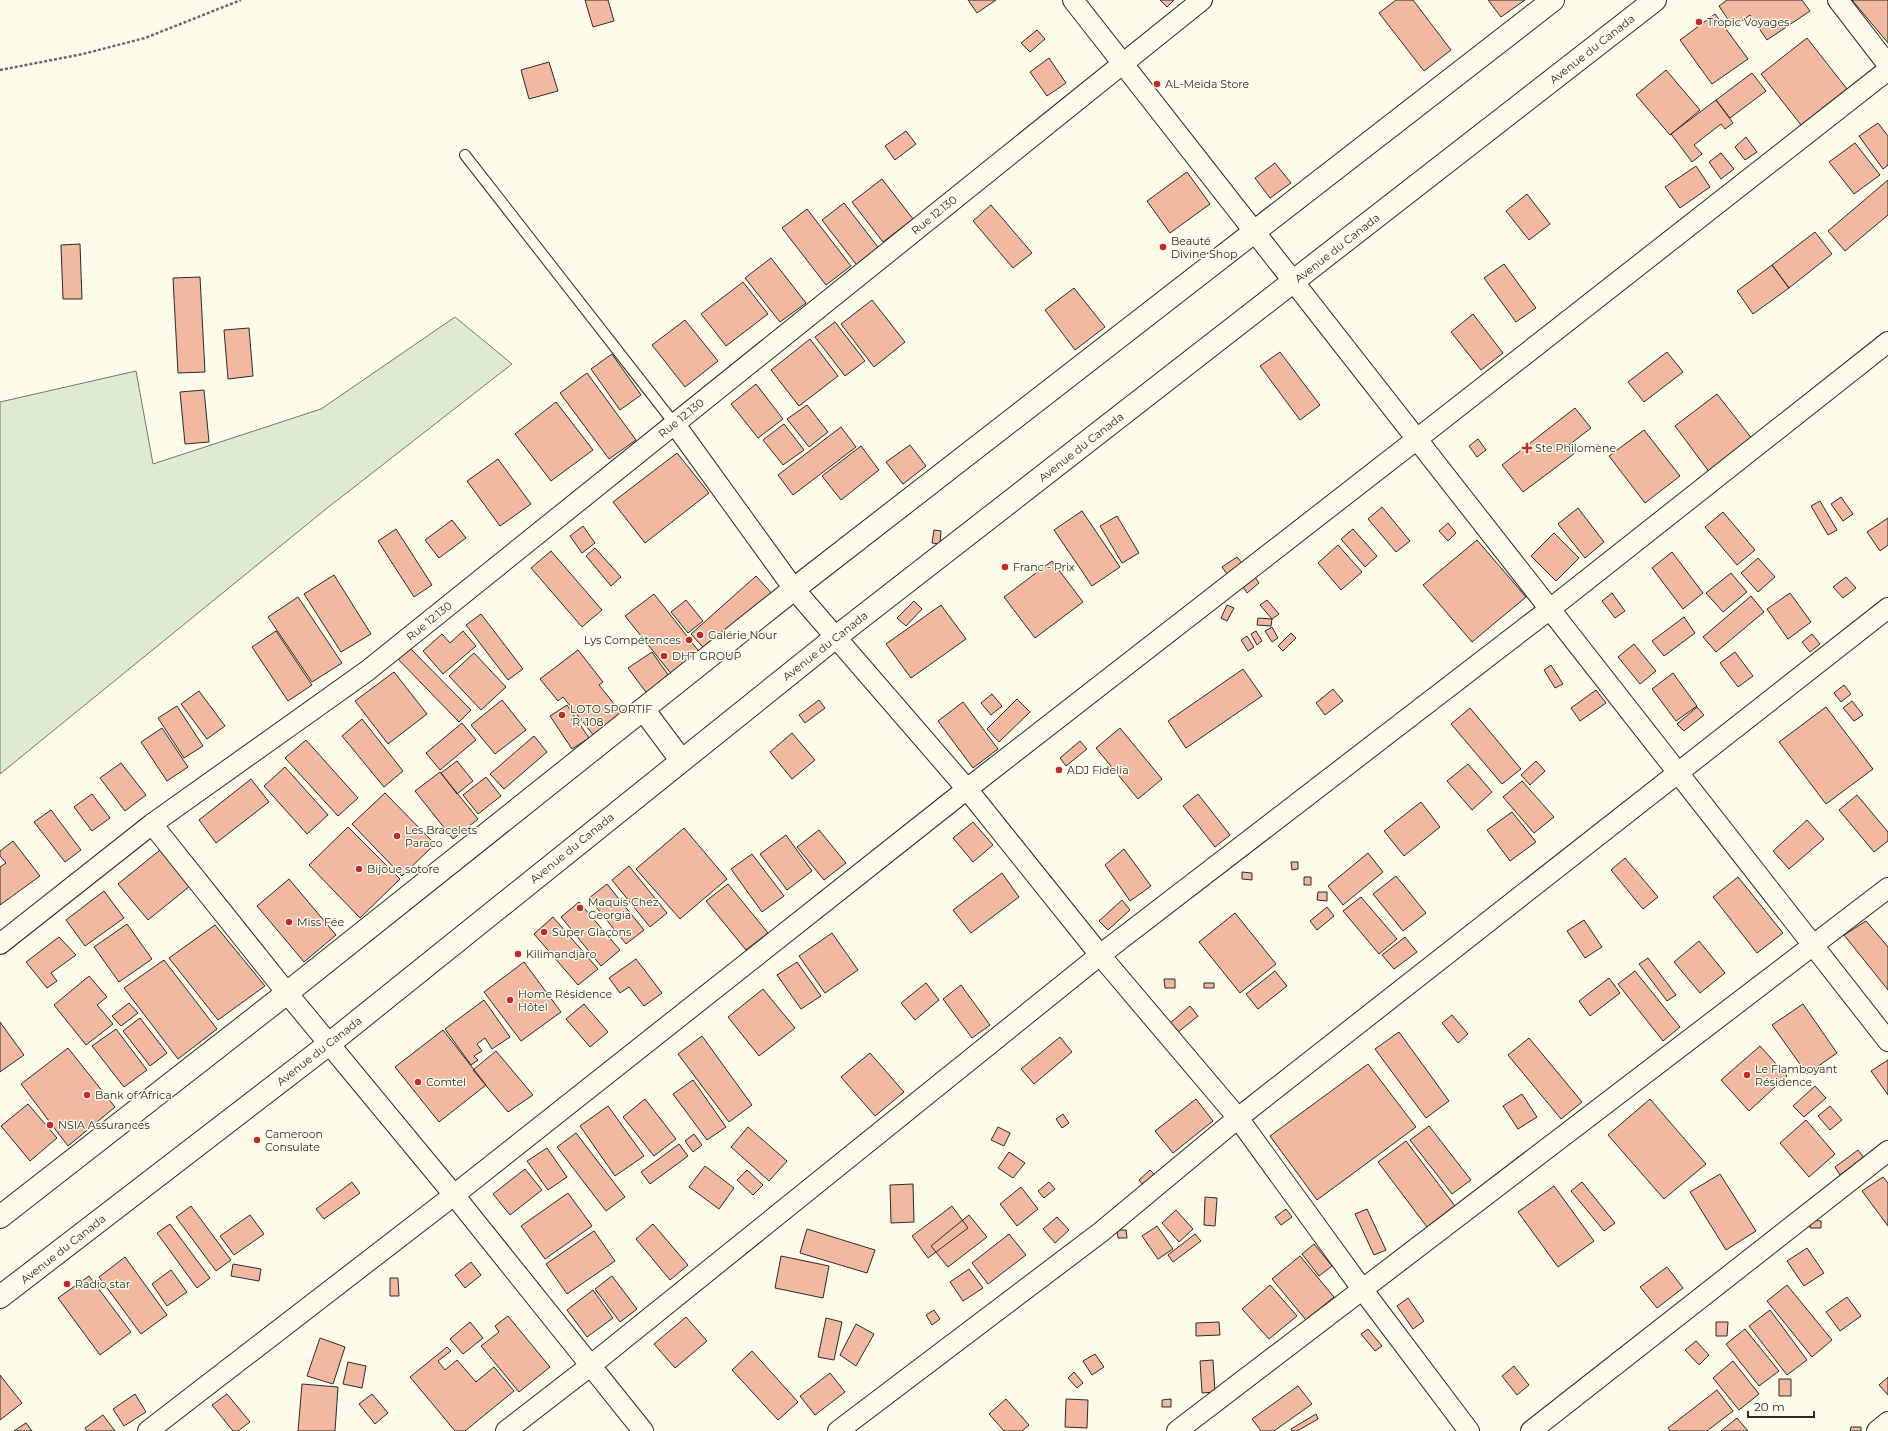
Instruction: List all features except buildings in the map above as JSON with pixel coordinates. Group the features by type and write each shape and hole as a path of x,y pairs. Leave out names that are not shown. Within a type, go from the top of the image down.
{"main road":[{"path":"0,1217 286,993 794,589 1553,0"},
{"name":"Avenue du Canada","path":"0,1297 329,1044 836,636 1655,0"},
{"path":"643,709 681,760"}],"street":[{"path":"1073,0 1888,1041"},
{"name":"Rue 12.130","path":"0,944 152,824 367,671 1202,0"},
{"path":"1838,0 1888,64"},
{"path":"148,1431 454,1196 967,788 1417,439 1888,70"},
{"path":"506,1431 590,1366 1100,955 1550,609 1888,342"},
{"path":"674,423 794,589 967,788 1100,955 1238,1118 1362,1289 1469,1431"},
{"path":"838,1431 1101,1232 1238,1118 1888,608"},
{"path":"152,824 286,993 454,1196 643,1431"},
{"path":"1177,1431 1888,888"},
{"path":"1531,1431 1888,1151"},
{"path":"1877,1431 1888,1422"}],"lane":[{"path":"465,155 674,423"}],"path":[{"path":"0,70 83,54 145,38 241,0"}],"green space":[{"path":"455,317 512,364 326,509 0,774 0,402 136,371 153,464 321,409"}],"place":[{"name":"Tropic Voyages","path":"1699,22"},
{"name":"AL-Meida Store","path":"1157,84"},
{"name":"Beauté Divine Shop","path":"1163,247"},
{"name":"Ste Philomène","path":"1527,448"},
{"name":"Franc - Prix","path":"1005,567"},
{"name":"Galérie Nour","path":"700,635"},
{"name":"Lys Compétences","path":"689,640"},
{"name":"DHT GROUP","path":"664,656"},
{"name":"LOTO SPORTIF 'R' 108","path":"562,715"},
{"name":"ADJ Fidelia","path":"1059,770"},
{"name":"Les Bracelets Paraco","path":"397,836"},
{"name":"Bijoue sotore","path":"359,869"},
{"name":"Maquis Chez Georgia","path":"580,908"},
{"name":"Miss Fée","path":"289,922"},
{"name":"Super Glaçons","path":"544,932"},
{"name":"Kilimandjaro","path":"518,954"},
{"name":"Home Résidence Hôtel","path":"510,1000"},
{"name":"Le Flamboyant Résidence","path":"1747,1075"},
{"name":"Comtel","path":"418,1082"},
{"name":"Bank of Africa","path":"87,1095"},
{"name":"NSIA Assurances","path":"50,1125"},
{"name":"Cameroon Consulate","path":"257,1140"},
{"name":"Radio star","path":"67,1284"}]}
